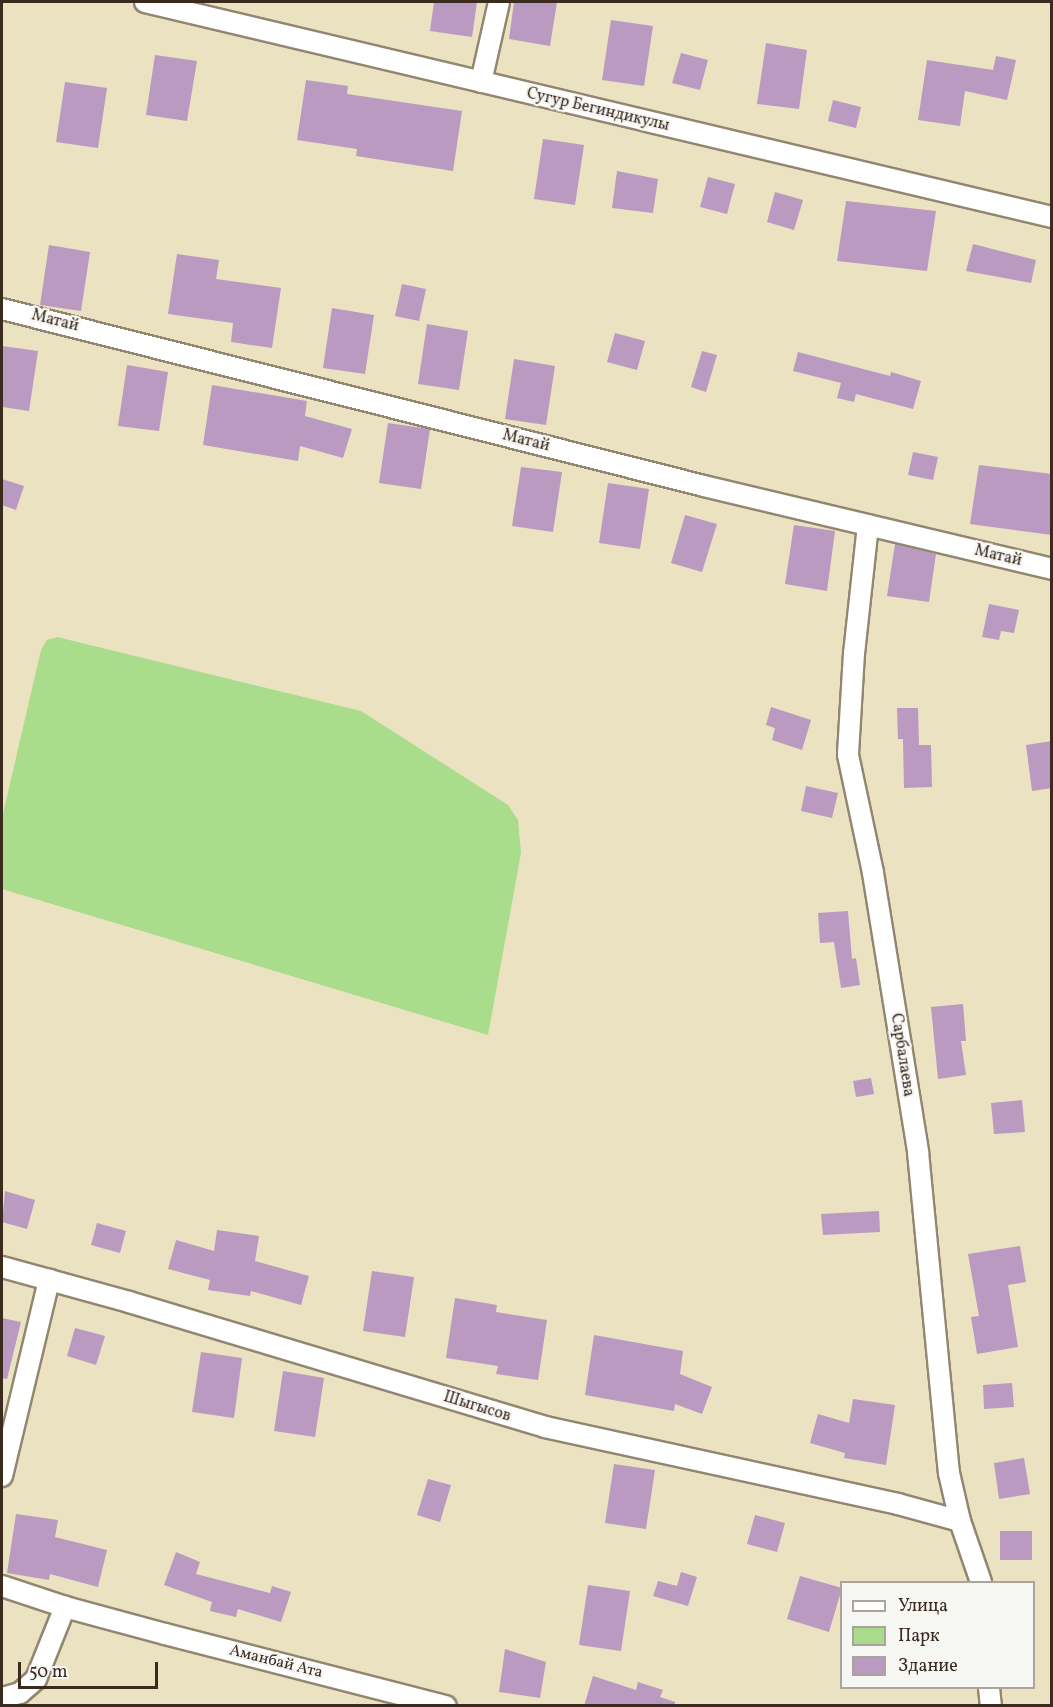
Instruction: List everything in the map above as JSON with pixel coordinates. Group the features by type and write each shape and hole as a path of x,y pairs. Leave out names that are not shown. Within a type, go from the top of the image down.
{"street":[{"name":"Сугур Бегиндикулы","path":"146,2 1052,217"},
{"path":"481,82 499,2"},
{"name":"Матай","path":"2,309 1052,569"},
{"name":"Сарбалаева","path":"868,525 854,653 848,755 873,873 918,1152 948,1461 960,1521 981,1581"},
{"name":"Шыгысов","path":"2,1267 545,1427 898,1504 960,1521"},
{"path":"2,1476 49,1280"},
{"name":"Аманбай Ата","path":"2,1586 65,1607 446,1706"},
{"path":"2,1698 20,1693 36,1679 65,1607"},
{"path":"989,1689 991,1706"}],"green space":[{"path":"57,637 361,711 508,805 518,820 521,853 488,1035 2,889 2,818 41,650 47,640"}],"building":[{"path":"434,2 477,2 472,37 430,31"},
{"path":"514,2 557,2 550,46 509,39"},
{"path":"611,20 653,26 644,86 602,80"},
{"path":"766,43 807,50 799,109 757,104"},
{"path":"681,53 708,60 700,90 672,83"},
{"path":"155,55 197,61 187,121 146,115"},
{"path":"996,56 1016,60 1007,100 965,91 960,126 918,120 927,60 993,70"},
{"path":"306,80 348,86 347,94 462,111 453,171 356,156 357,149 297,140"},
{"path":"65,82 107,88 98,148 56,142"},
{"path":"833,100 861,107 856,128 828,121"},
{"path":"543,139 584,145 575,205 534,199"},
{"path":"617,171 658,179 653,213 612,208"},
{"path":"708,177 735,184 727,214 700,207"},
{"path":"775,192 803,200 794,230 767,222"},
{"path":"846,201 936,211 927,271 837,261"},
{"path":"973,244 1036,260 1031,283 966,271"},
{"path":"49,245 90,252 81,311 40,305"},
{"path":"177,254 219,260 216,279 281,288 272,348 231,342 233,323 168,314"},
{"path":"402,284 426,289 419,321 395,316"},
{"path":"332,308 374,315 365,374 323,368"},
{"path":"427,324 468,331 459,390 418,384"},
{"path":"615,333 645,341 637,370 607,362"},
{"path":"2,346 38,351 29,411 2,407"},
{"path":"702,351 717,355 706,392 691,387"},
{"path":"798,352 890,376 891,372 921,381 913,409 856,394 854,402 837,398 841,383 793,371"},
{"path":"514,359 555,366 546,425 505,419"},
{"path":"127,365 168,372 159,431 118,426"},
{"path":"212,385 307,401 305,416 352,429 343,458 300,446 298,461 203,445"},
{"path":"388,423 430,429 421,489 379,483"},
{"path":"913,452 938,457 933,480 908,475"},
{"path":"979,465 1052,474 1052,535 970,524"},
{"path":"521,467 562,472 553,532 512,526"},
{"path":"2,479 24,486 16,510 2,505"},
{"path":"608,483 649,489 640,549 599,543"},
{"path":"685,515 717,524 702,572 671,563"},
{"path":"794,525 835,531 827,591 785,584"},
{"path":"895,544 936,554 929,602 887,596"},
{"path":"989,604 1019,610 1014,633 1001,631 999,640 982,637"},
{"path":"771,707 811,720 802,750 772,740 775,728 766,725"},
{"path":"897,708 918,708 919,745 931,745 932,787 904,788 903,739 898,739"},
{"path":"1052,741 1052,788 1032,791 1026,745"},
{"path":"806,786 838,793 832,818 801,811"},
{"path":"848,911 852,959 856,958 860,985 841,988 834,942 820,943 818,913"},
{"path":"963,1004 966,1041 961,1041 966,1075 938,1079 931,1007"},
{"path":"871,1078 874,1094 856,1097 853,1081"},
{"path":"1022,1100 1025,1132 994,1134 991,1103"},
{"path":"5,1191 35,1200 27,1229 2,1222"},
{"path":"879,1211 880,1232 823,1235 821,1214"},
{"path":"97,1223 126,1231 120,1253 91,1245"},
{"path":"217,1230 259,1236 255,1261 309,1276 301,1305 251,1291 250,1296 208,1290 210,1280 168,1269 176,1240 214,1251"},
{"path":"1020,1246 1026,1282 1008,1285 1018,1347 977,1354 971,1317 979,1316 968,1254"},
{"path":"372,1271 414,1277 405,1337 363,1331"},
{"path":"455,1298 497,1305 496,1312 547,1320 538,1380 496,1374 498,1366 446,1358"},
{"path":"2,1318 21,1322 7,1379 2,1378"},
{"path":"75,1328 105,1336 96,1365 67,1356"},
{"path":"594,1335 683,1351 680,1374 712,1387 702,1414 675,1404 674,1411 585,1395"},
{"path":"201,1352 242,1358 234,1418 192,1412"},
{"path":"283,1371 324,1378 315,1437 274,1431"},
{"path":"1012,1383 1014,1407 984,1409 983,1385"},
{"path":"853,1399 895,1405 886,1465 844,1458 845,1453 810,1443 818,1414 849,1423"},
{"path":"1024,1458 1030,1494 999,1499 994,1463"},
{"path":"614,1464 655,1470 646,1529 605,1523"},
{"path":"428,1479 451,1485 440,1522 417,1515"},
{"path":"16,1514 58,1520 55,1537 107,1550 98,1587 50,1574 49,1580 7,1573"},
{"path":"755,1515 785,1523 777,1552 747,1544"},
{"path":"1000,1531 1032,1531 1032,1560 1000,1560"},
{"path":"176,1552 200,1562 196,1574 270,1593 272,1586 291,1592 281,1622 238,1609 236,1617 210,1611 212,1602 164,1585"},
{"path":"681,1572 697,1577 688,1606 653,1596 658,1581 677,1586"},
{"path":"800,1576 840,1587 829,1632 787,1619"},
{"path":"588,1585 630,1591 621,1651 579,1645"},
{"path":"505,1649 546,1662 540,1698 499,1692"},
{"path":"593,1676 636,1690 638,1682 663,1690 660,1697 675,1702 675,1706 584,1706"}]}
